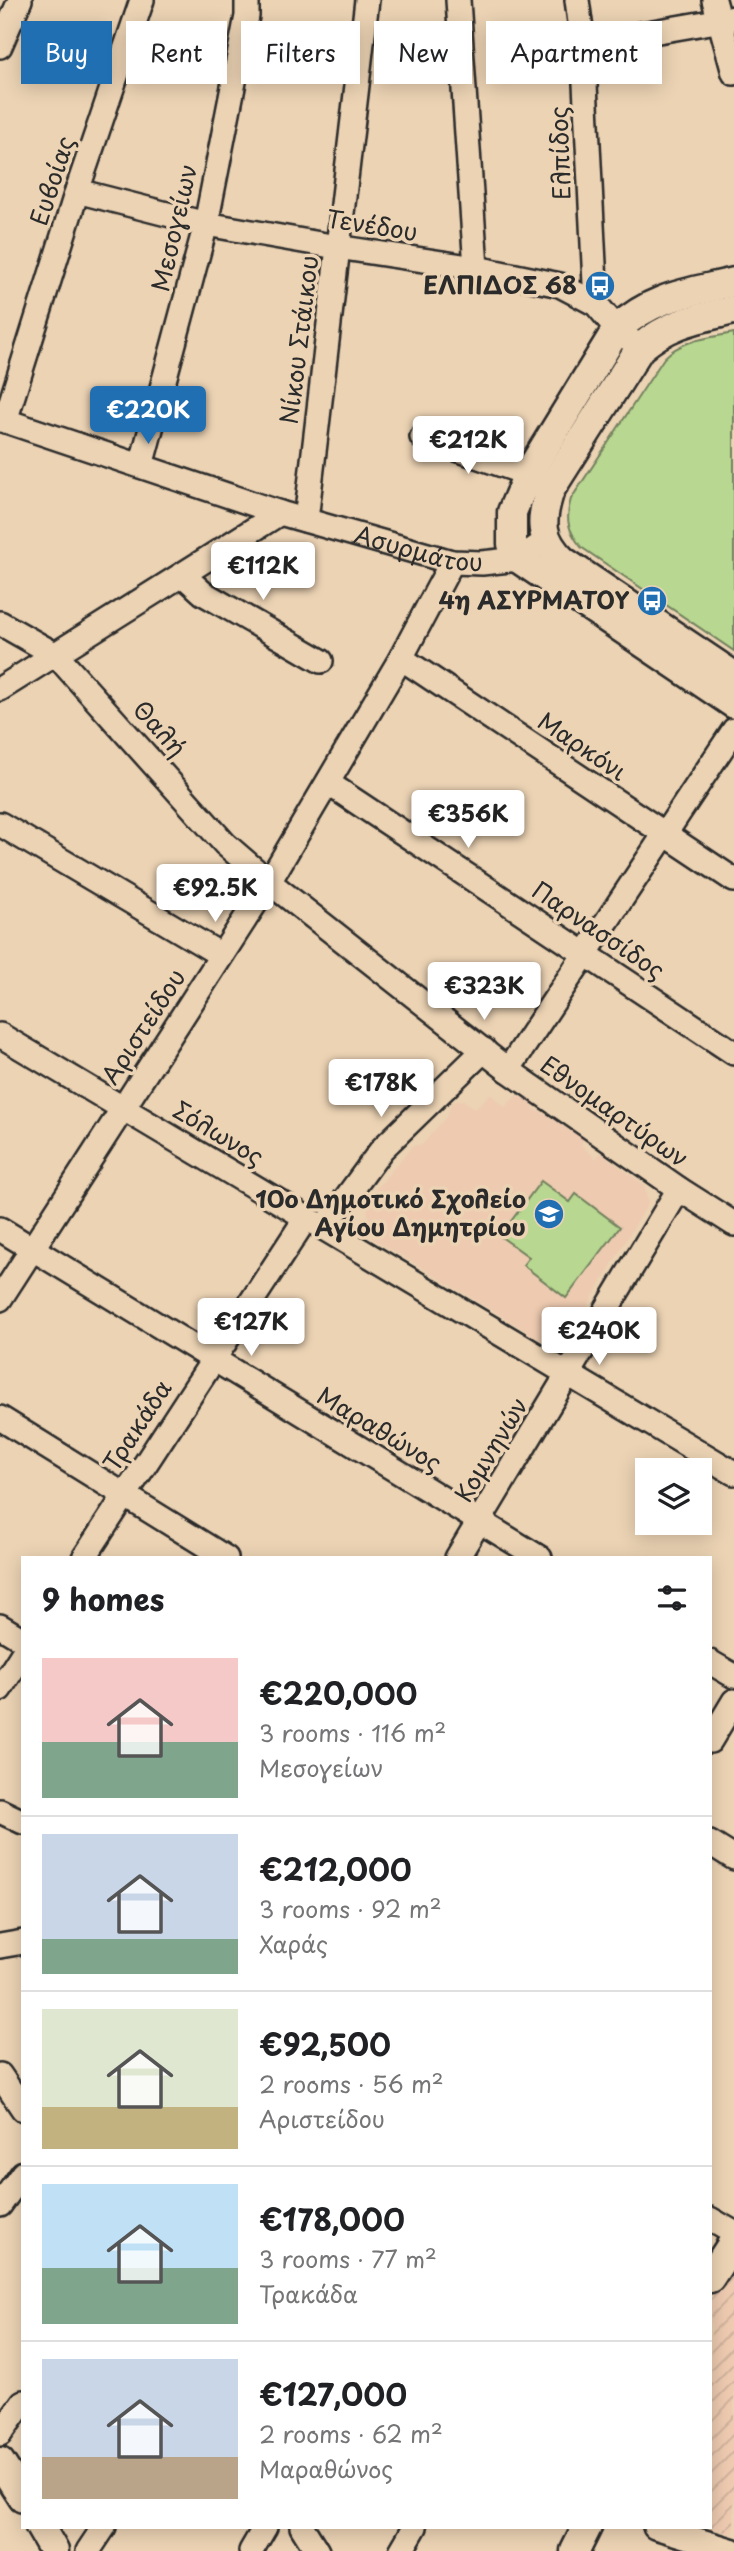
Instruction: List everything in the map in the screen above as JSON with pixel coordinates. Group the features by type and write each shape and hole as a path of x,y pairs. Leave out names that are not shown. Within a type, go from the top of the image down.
{"street":[{"path":"0,46 20,0"},
{"name":"Ευβοίας","path":"3,420 142,0"},
{"name":"Μεσογείων","path":"141,466 206,223 247,16 247,0"},
{"name":"Νίκου Στάικου","path":"306,520 367,0"},
{"path":"458,0 476,268"},
{"name":"Ελπίδος","path":"577,0 580,21"},
{"path":"662,26 722,13 734,73"},
{"name":"Ελπίδος","path":"585,84 596,304"},
{"name":"Τενέδου","path":"77,191 206,223 337,247 476,268 560,285 596,304 617,329 640,348"},
{"path":"519,559 512,544 512,512 528,474 617,329 635,313 662,299 734,282"},
{"path":"734,310 670,326 658,332 640,348 550,491 543,511 546,541 563,561 734,676"},
{"name":"Ασυρμάτου","path":"3,420 280,513 452,562 482,563 519,559 546,541"},
{"path":"422,437 528,474"},
{"path":"0,689 280,513"},
{"name":"Ασυρμάτου","path":"519,559 734,704"},
{"name":"Αριστείδου","path":"0,1299 269,882 401,658 452,562"},
{"path":"183,575 203,593 321,661"},
{"name":"Θαλή","path":"0,623 56,655 225,844 269,882"},
{"name":"Μαρκόνι","path":"401,658 734,880"},
{"path":"508,1070 734,730"},
{"name":"Παρνασσίδος","path":"328,783 734,1053"},
{"path":"0,824 221,955"},
{"name":"Εθνομαρτύρων","path":"269,882 508,1070 734,1224"},
{"name":"Σόλωνος","path":"0,1035 734,1473"},
{"name":"Τρακάδα","path":"85,1556 212,1360 315,1223 382,1149 484,1050"},
{"name":"Κομνηνών","path":"458,1556 679,1189"},
{"name":"Μαραθώνος","path":"0,1229 537,1556"},
{"path":"0,1418 223,1556"},
{"path":"0,1626 21,1639"},
{"path":"0,1689 21,1656"},
{"path":"712,1663 734,1676"},
{"path":"712,1738 734,1702"},
{"path":"0,1811 21,1821"},
{"path":"712,1844 734,1858"},
{"path":"0,1946 21,1942"},
{"path":"0,2075 21,2106"},
{"path":"0,2205 21,2176"},
{"path":"712,2220 734,2233"},
{"path":"712,2275 734,2241"},
{"path":"0,2434 21,2405"},
{"path":"0,2462 21,2495"},
{"path":"41,2529 54,2551"},
{"path":"88,2551 103,2529"},
{"path":"251,2551 264,2529"},
{"path":"303,2529 317,2551"},
{"path":"401,2551 414,2529"},
{"path":"575,2551 586,2529"},
{"path":"662,2529 734,2551"}],"shaded area":[{"name":"10ο Δημοτικό Σχολείο Αγίου Δημητρίου","path":"490,1094 505,1107 516,1096 526,1098 534,1104 533,1108 538,1112 539,1110 583,1139 581,1145 596,1159 601,1153 644,1185 648,1203 569,1337 545,1342 372,1238 366,1201 413,1146 422,1145 447,1116 452,1102 463,1100 475,1109"},
{"path":"734,2259 734,2535 712,2528 712,2296"}],"green space":[{"path":"734,333 734,651 581,547 571,530 568,513 571,499 664,358 687,343"},
{"path":"541,1181 570,1202 576,1194 620,1227 566,1298 523,1265 529,1257 500,1236"}],"place":[{"name":"ΕΛΠΙΔΟΣ 68","path":"600,286"},
{"name":"4η ΑΣΥΡΜΑΤΟΥ","path":"652,601"},
{"name":"10ο Δημοτικό Σχολείο Αγίου Δημητρίου","path":"549,1214"}]}
